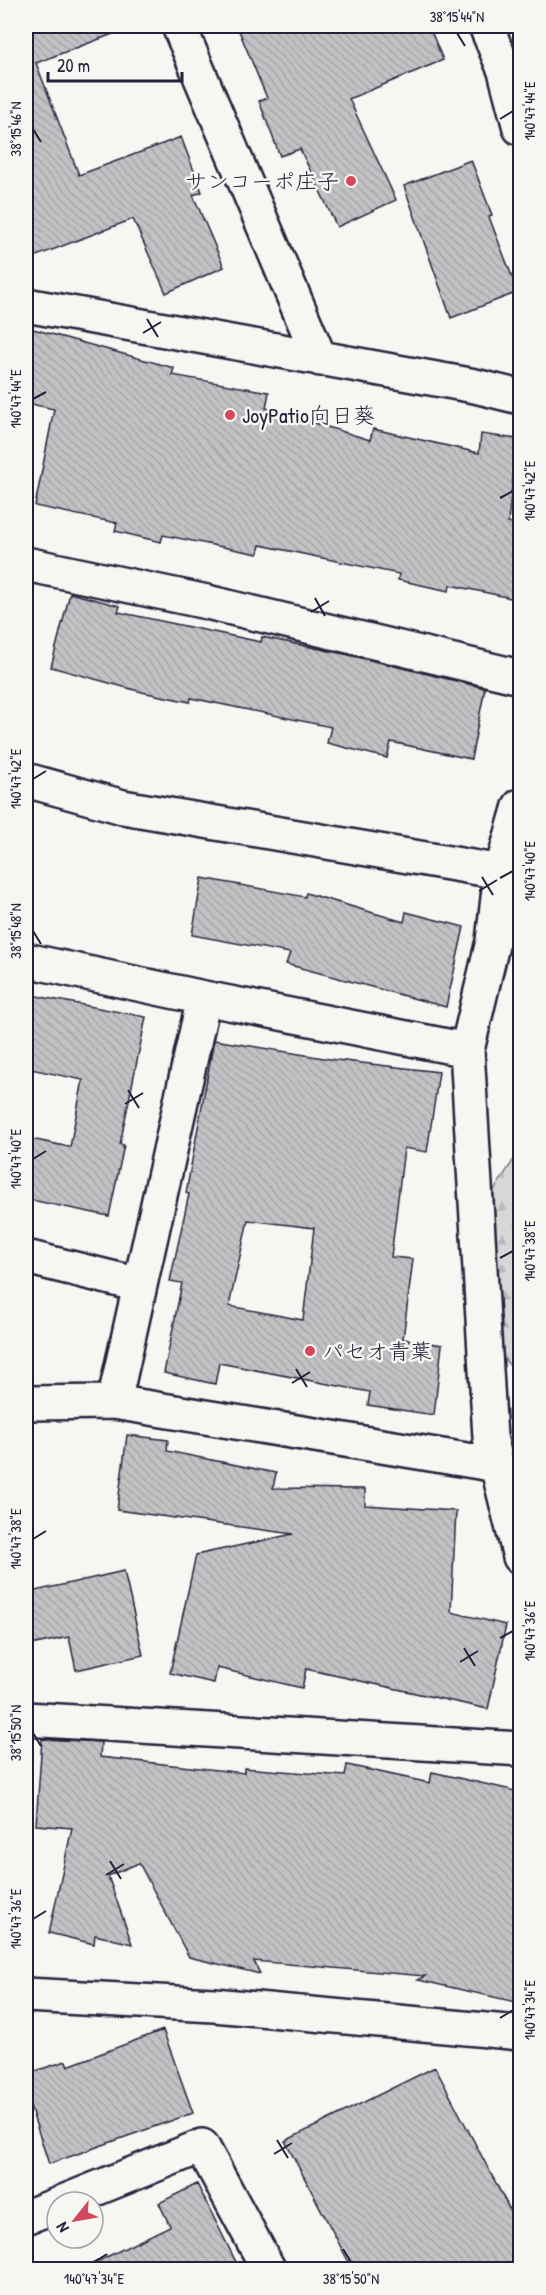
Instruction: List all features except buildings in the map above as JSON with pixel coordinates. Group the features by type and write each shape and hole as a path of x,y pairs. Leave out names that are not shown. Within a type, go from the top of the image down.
{"street":[{"path":"179,26 320,359"},
{"path":"486,26 505,71 520,128"},
{"path":"26,305 475,386 520,397"},
{"path":"26,564 207,602 520,677"},
{"path":"26,780 123,807 501,872"},
{"path":"520,806 501,872 493,941 467,1050 490,1437 520,1557"},
{"path":"26,960 467,1050"},
{"path":"114,1402 204,998"},
{"path":"26,1257 140,1286"},
{"path":"26,1402 114,1402 497,1465"},
{"path":"26,1719 520,1749"},
{"path":"26,1995 214,2004 520,2033"},
{"path":"93,2190 202,2146 269,2270"},
{"path":"26,2217 45,2210"}],"green space":[{"path":"520,1150 520,1379 464,1307 463,1238"}],"place":[{"name":"サンコーポ庄子","path":"351,181"},
{"name":"JoyPatio向日葵","path":"230,415"},
{"name":"パセオ青葉","path":"310,1351"}]}
